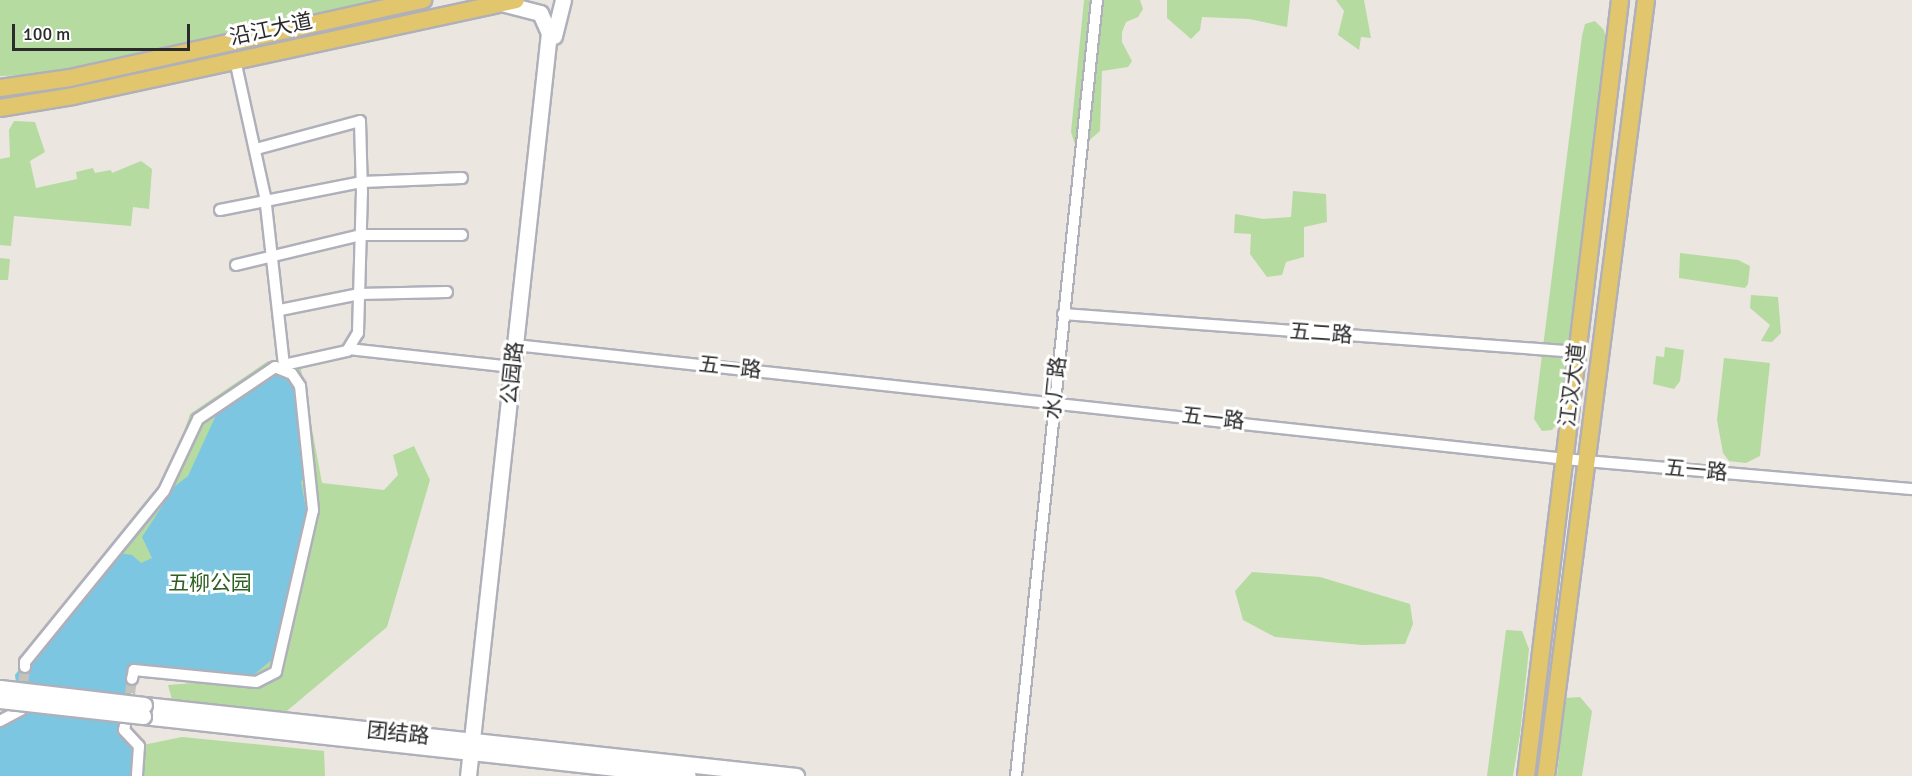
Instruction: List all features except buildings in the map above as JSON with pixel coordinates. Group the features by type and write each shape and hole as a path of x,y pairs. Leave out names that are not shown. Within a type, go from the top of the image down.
{"main road":[{"name":"沿江大道","path":"0,88 70,78 423,0"},
{"name":"江汉大道","path":"1526,776 1620,0"},
{"name":"江汉大道","path":"1546,776 1646,0"},
{"name":"沿江大道","path":"0,108 73,96 508,2"}],"street":[{"path":"475,776 475,747 518,345 556,24 563,0"},
{"name":"水厂路","path":"1016,776 1053,400 1097,0"},
{"name":"公园路","path":"468,776 475,747 512,367 518,345 549,33 547,22 540,13 508,2"},
{"path":"235,60 266,200 280,310 284,365 349,349 512,367"},
{"path":"256,148 360,121 362,182 358,333 349,349"},
{"path":"220,210 362,182 462,178"},
{"path":"236,265 361,236 462,235"},
{"path":"280,310 359,294 447,292"},
{"name":"五二路","path":"1063,314 1578,352"},
{"name":"五一路","path":"518,345 1053,400 1585,461 1912,489"},
{"path":"25,667 25,662 164,491 198,419 275,367 292,374 300,386 313,510 276,672 256,682 134,670 132,678"},
{"name":"团结路","path":"0,688 143,711"},
{"name":"团结路","path":"0,700 143,711 475,747 796,776"},
{"path":"0,721 21,710"},
{"path":"125,725 124,730 138,746 137,776"},
{"name":"团结路","path":"475,747 688,776"}],"green space":[{"path":"0,0 377,0 90,73 0,76"},
{"path":"1084,0 1140,0 1143,9 1138,17 1126,22 1122,32 1122,42 1132,61 1128,67 1102,71 1100,131 1077,151 1071,132"},
{"path":"1167,0 1290,0 1287,27 1249,19 1202,17 1200,30 1191,39 1167,18"},
{"path":"1336,0 1364,0 1371,38 1361,37 1359,50 1338,35 1344,11"},
{"path":"1595,21 1604,30 1607,45 1558,423 1552,430 1542,431 1534,419 1582,36 1585,24"},
{"path":"14,121 35,122 45,152 30,161 36,188 77,179 76,172 93,168 95,173 111,170 112,173 141,161 152,169 149,209 133,207 131,226 14,216 11,246 0,245 0,159 10,157 9,130"},
{"path":"1293,191 1326,194 1327,222 1304,227 1304,257 1286,262 1282,275 1267,277 1250,254 1251,234 1234,233 1235,214 1263,219 1291,217"},
{"path":"1680,253 1738,260 1750,266 1748,284 1745,288 1679,278"},
{"path":"0,258 10,259 8,280 0,280"},
{"path":"1751,295 1778,297 1781,333 1772,342 1761,341 1770,325 1750,308"},
{"path":"1665,347 1684,350 1680,381 1674,389 1653,384 1656,356 1664,357"},
{"path":"1724,358 1770,363 1760,456 1746,463 1729,461 1723,453 1717,420"},
{"name":"五柳公园","path":"268,361 300,364 322,483 384,490 398,475 393,455 414,446 430,480 387,627 282,715 173,703 168,685 241,679 135,676 124,730 138,746 182,737 324,751 325,776 0,776 0,727 21,710 15,675 164,491 190,414"},
{"path":"1252,572 1320,577 1410,604 1413,624 1405,644 1362,645 1275,637 1243,620 1235,591"},
{"path":"1506,630 1522,631 1529,649 1520,734 1513,776 1487,776"},
{"path":"1580,697 1592,711 1582,776 1557,776 1565,698"}],"water":[{"name":"五柳公园","path":"267,375 289,376 293,383 308,462 306,478 301,481 307,515 274,658 249,679 135,664 124,730 139,746 136,776 0,776 0,727 21,710 15,675 112,552 132,555 141,563 152,558 142,537 175,486 188,476 217,413"}],"tunnel":[{"path":"22,696 25,667"},
{"path":"128,708 132,679"}]}
